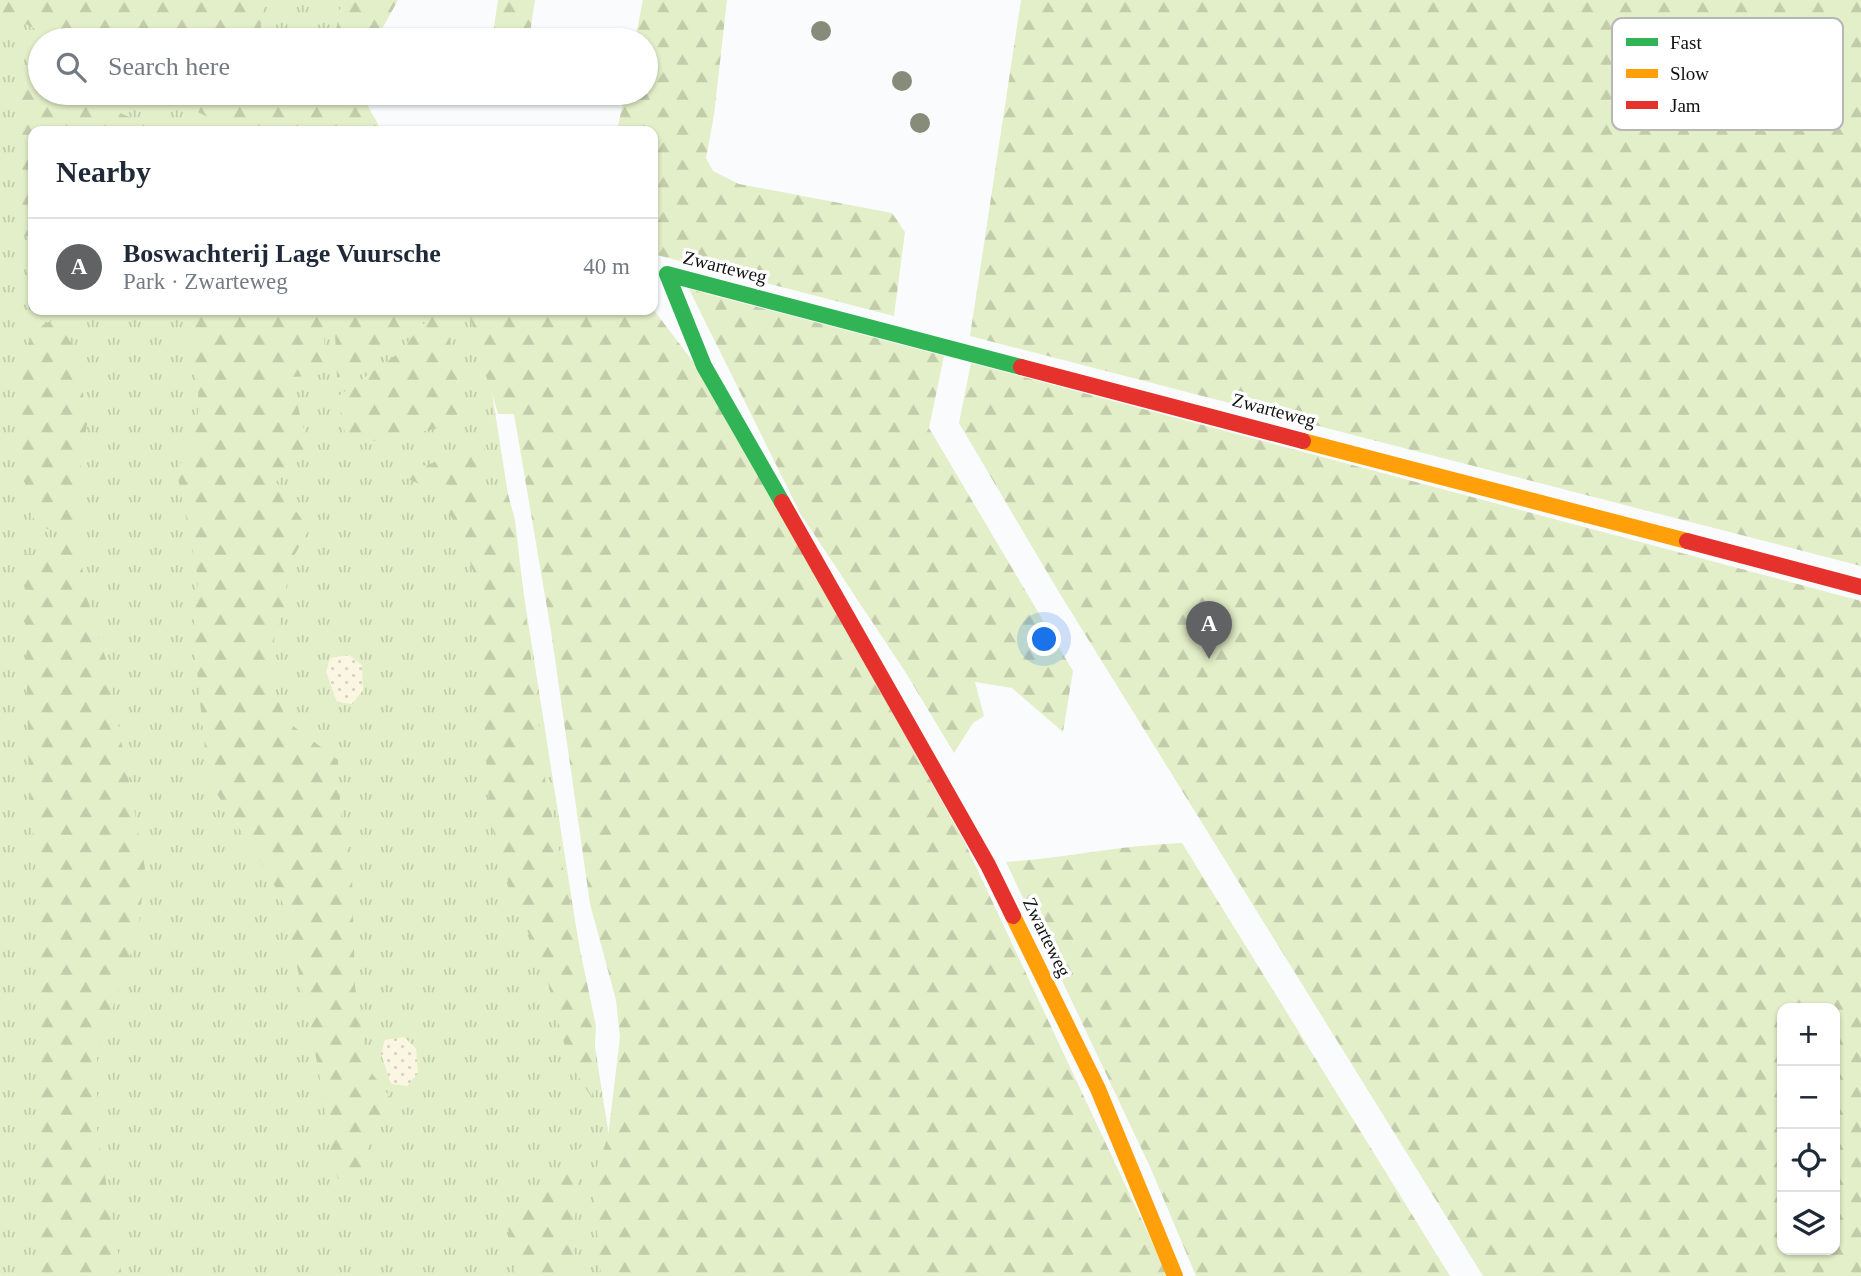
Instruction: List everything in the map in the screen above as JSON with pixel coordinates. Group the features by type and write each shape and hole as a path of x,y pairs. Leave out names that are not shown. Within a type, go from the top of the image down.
{"street":[{"name":"Zwarteweg","path":"1175,1276 1098,1089 988,865 704,366 667,274 1861,587"}],"green space":[{"path":"0,0 372,0 367,28 28,28 28,105 355,105 354,126 28,126 28,315 480,315 631,1276 0,1276"},
{"path":"0,0 263,0 261,28 33,28 0,11"},
{"path":"342,0 398,0 383,28 336,28"},
{"path":"498,0 535,0 531,28 494,28"},
{"path":"643,0 727,0 714,115 706,158 713,171 739,184 892,213 905,232 894,316 658,255 658,126 618,126 622,105 658,105 658,28 637,28"},
{"path":"1021,0 1861,0 1861,566 970,336"},
{"path":"23,72 28,74 28,105 101,105 151,126 28,126 28,237 16,212"},
{"path":"183,105 368,105 378,126 227,126"},
{"path":"689,289 944,356 929,428 1073,671 1063,732 1012,688 975,682 984,716 973,723 954,753 906,673 800,513"},
{"path":"181,315 324,315 324,363 315,376 290,377 308,445 276,482 309,530 288,566 285,605 267,676 288,722 338,760 341,817 352,876 355,986 362,1035 371,1072 392,1100 369,1144 363,1170 350,1180 338,1179 332,1163 319,1072 285,908 271,878 215,791 205,749 193,634 198,578 176,468 187,454 198,415 196,368"},
{"path":"334,315 416,315 378,357 337,378"},
{"path":"432,315 442,315 471,422 348,446 337,397 396,355"},
{"path":"469,315 658,315 710,384 964,841 1168,1276 601,1276 592,1179 608,1137 620,1037 616,1000 590,904 551,631 514,414 498,414"},
{"path":"56,319 78,354 87,424 81,460 77,537 90,614 106,659 145,868 139,924 125,974 97,1050 97,1130 122,1276 41,1276 37,1132 38,901 29,780 24,554 53,549 76,531 44,528 36,522 30,510 23,465 21,409 24,361 29,341 38,329"},
{"path":"971,363 1861,601 1861,1276 1483,1276 1057,589 959,423"},
{"path":"485,447 483,490 505,483 515,520 546,787 596,1026 592,1098 569,1062 544,967 514,902 490,821 475,577 459,529 435,491 397,474"},
{"path":"1182,843 1450,1276 1196,1276 1151,1169 1006,862"},
{"path":"581,1147 573,1243 577,1276 516,1276 508,1228 522,1205 545,1191"}],"sand":[{"path":"349,655 362,665 363,690 352,704 337,702 326,672 330,658"},
{"path":"404,1037 416,1048 418,1073 407,1086 391,1084 381,1054 385,1040"}],"traffic: fast":[{"path":"782,502 704,366 667,274 1021,367"}],"traffic: slow":[{"path":"1303,441 1687,541"},
{"path":"1013,916 1098,1089 1175,1276"}],"traffic: jam":[{"path":"1021,367 1303,441"},
{"path":"782,502 988,865 1013,916"},
{"path":"1687,541 1861,587"}],"place":[{"name":"Boswachterij Lage Vuursche","path":"1209,659"}]}
